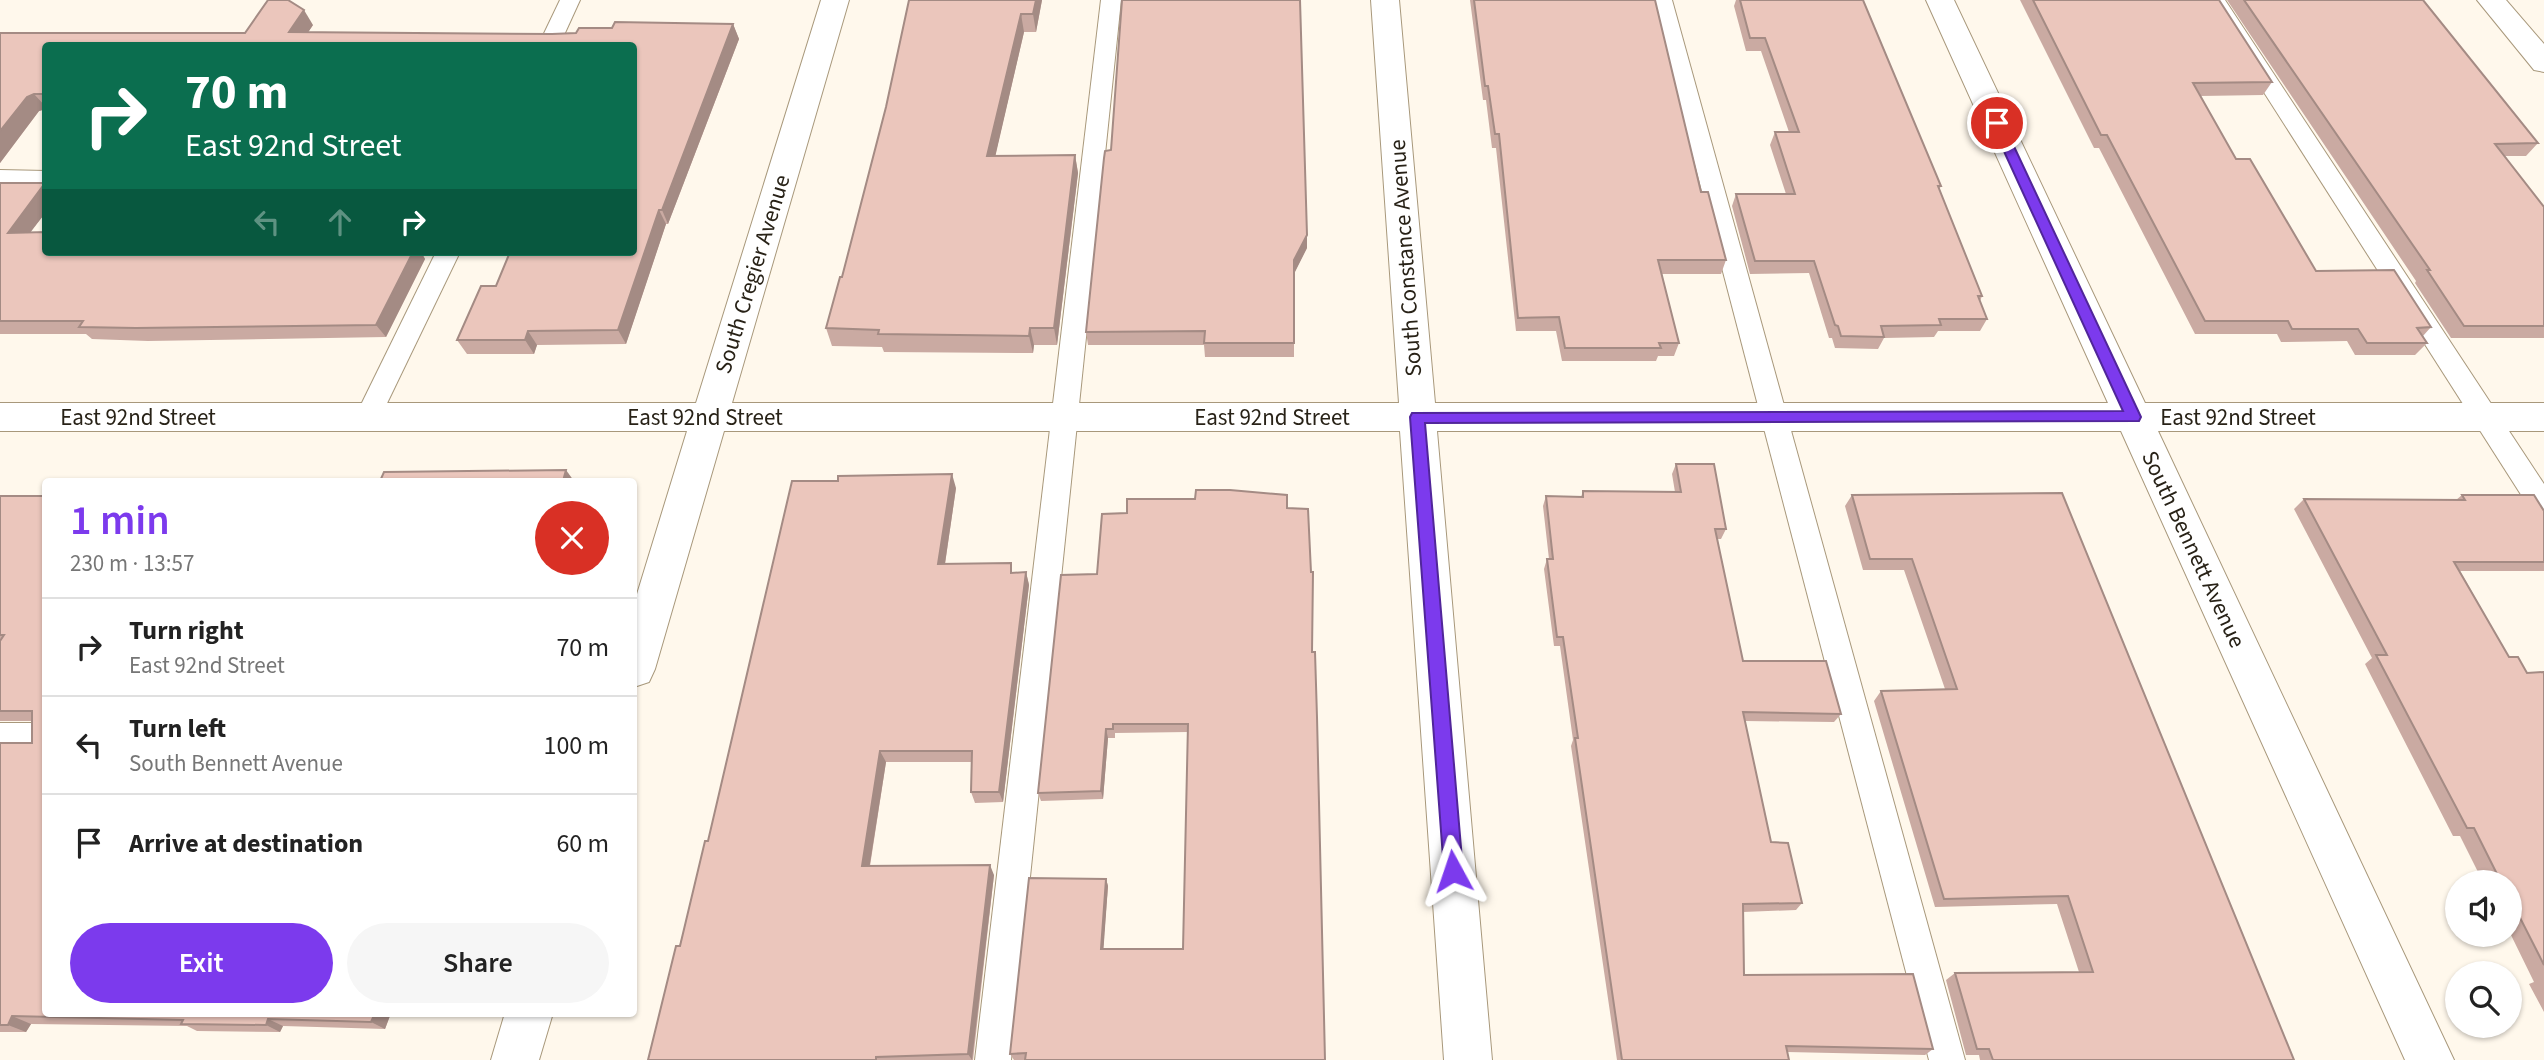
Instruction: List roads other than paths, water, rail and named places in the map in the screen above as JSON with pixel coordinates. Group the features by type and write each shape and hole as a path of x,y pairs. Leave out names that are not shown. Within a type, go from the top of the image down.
{"street":[{"name":"South Cregier Avenue","path":"637,658 835,0"},
{"name":"South Constance Avenue","path":"1385,0 1468,1060"},
{"name":"South Bennett Avenue","path":"1940,0 2430,1060"},
{"path":"2491,0 2544,62"},
{"name":"East 92nd Street","path":"0,417 2544,417"},
{"path":"515,1060 528,1017"}],"lane":[{"path":"550,42 570,0"},
{"path":"993,1060 1111,0"},
{"path":"1662,0 1947,1060"},
{"path":"2214,0 2544,508"},
{"path":"0,178 42,178"},
{"path":"368,417 446,256"},
{"path":"0,737 42,737"}]}
